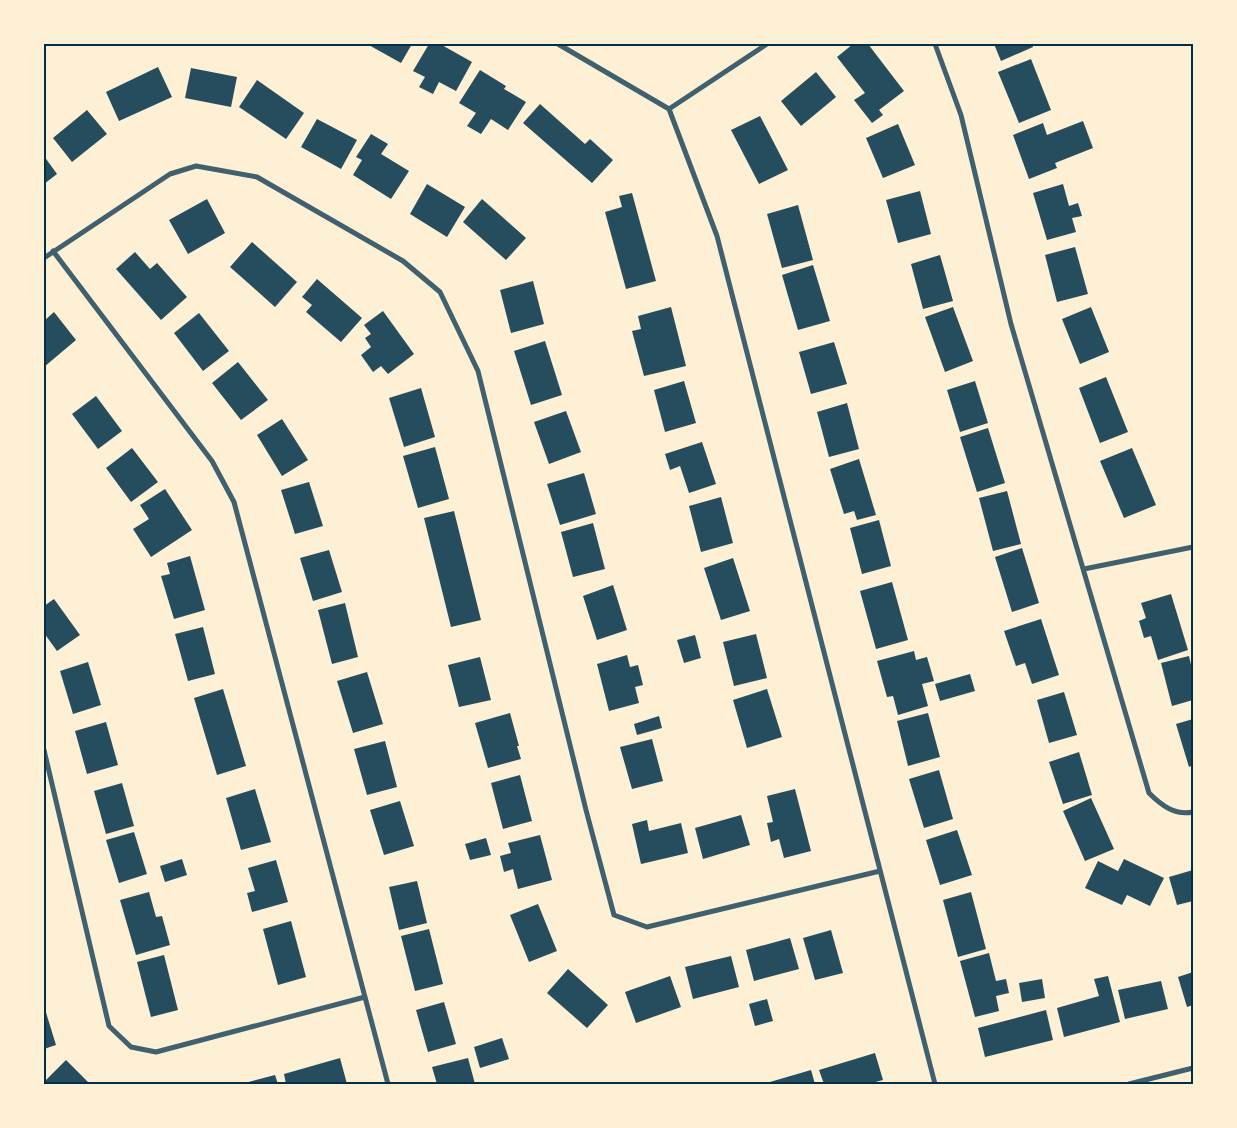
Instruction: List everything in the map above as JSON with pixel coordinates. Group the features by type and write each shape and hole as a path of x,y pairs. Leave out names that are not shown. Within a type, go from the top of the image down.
{"street":[{"path":"558,44 669,108 717,236 935,1084"},
{"path":"669,108 767,44"},
{"path":"935,44 961,115 1011,324 1149,793 1163,807 1185,814 1193,812"},
{"path":"44,258 170,174 196,166 256,177 403,261 440,292 478,371 586,810 614,915 648,927 880,871"},
{"path":"53,251 212,461 234,502 388,1084"},
{"path":"1084,569 1193,547"},
{"path":"44,750 109,1026 131,1047 156,1052 365,997"},
{"path":"1129,1084 1193,1068"}],"building":[{"path":"367,44 412,44 401,63"},
{"path":"429,44 440,44 472,62 456,91 439,82 433,94 419,87 425,77 413,71"},
{"path":"853,44 868,44 904,91 879,110 883,115 872,123 854,100 865,93 837,57"},
{"path":"994,44 1032,44 1033,47 1001,61"},
{"path":"1031,59 1051,110 1019,123 998,72"},
{"path":"158,67 172,97 119,121 106,92"},
{"path":"191,68 237,77 231,107 185,98"},
{"path":"480,70 506,86 504,89 526,102 508,130 491,119 481,134 467,126 476,113 459,103"},
{"path":"816,72 836,97 801,126 781,101"},
{"path":"257,80 304,113 286,139 239,107"},
{"path":"540,104 585,144 590,139 613,160 592,183 523,123"},
{"path":"87,110 107,134 72,162 53,138"},
{"path":"760,116 788,170 759,184 731,130"},
{"path":"317,119 357,140 341,169 301,147"},
{"path":"1083,121 1093,148 1055,163 1057,168 1029,179 1013,135 1043,123 1047,135"},
{"path":"898,124 915,165 883,178 866,138"},
{"path":"371,134 388,144 381,154 409,171 391,199 353,175 362,160 356,157"},
{"path":"44,156 57,174 44,184"},
{"path":"427,184 465,207 447,237 410,214"},
{"path":"1063,184 1069,206 1078,203 1082,216 1072,218 1076,232 1047,240 1033,193"},
{"path":"920,191 931,234 898,243 886,200"},
{"path":"632,193 656,281 626,289 605,212 622,207 619,196"},
{"path":"207,199 225,233 188,254 169,220"},
{"path":"482,199 526,238 506,260 463,222"},
{"path":"798,205 813,260 782,268 767,214"},
{"path":"252,242 297,282 275,307 230,267"},
{"path":"1075,247 1088,294 1057,302 1045,255"},
{"path":"135,252 150,269 157,263 187,297 161,320 116,269"},
{"path":"940,255 953,301 923,309 911,264"},
{"path":"813,265 830,321 798,330 782,275"},
{"path":"317,279 362,318 341,342 306,312 312,305 302,297"},
{"path":"533,281 544,324 511,333 500,290"},
{"path":"671,307 686,366 644,376 632,331 641,329 638,316"},
{"path":"953,307 973,361 945,372 925,317"},
{"path":"1091,307 1109,352 1080,364 1062,319"},
{"path":"383,311 414,354 388,374 381,366 373,372 361,355 371,347 365,338 371,334 364,325"},
{"path":"54,312 76,340 44,367 44,321"},
{"path":"199,313 229,351 203,371 174,333"},
{"path":"545,341 562,395 531,405 514,351"},
{"path":"834,342 847,384 811,394 799,352"},
{"path":"238,362 268,400 241,420 212,383"},
{"path":"1106,377 1128,432 1100,443 1079,388"},
{"path":"684,381 696,423 665,432 654,390"},
{"path":"975,381 988,423 960,432 947,390"},
{"path":"421,388 435,437 404,447 389,398"},
{"path":"96,396 122,431 98,449 72,414"},
{"path":"847,403 859,449 829,457 817,412"},
{"path":"566,411 581,452 549,464 534,422"},
{"path":"282,419 308,460 282,476 257,435"},
{"path":"988,428 1005,483 977,492 960,437"},
{"path":"702,442 716,484 689,493 680,466 670,470 665,454"},
{"path":"435,447 449,499 418,508 403,456"},
{"path":"132,448 158,482 131,502 106,468"},
{"path":"1132,448 1156,505 1124,518 1100,461"},
{"path":"859,459 876,515 857,520 854,511 844,514 830,469"},
{"path":"584,473 596,514 560,525 547,484"},
{"path":"309,482 323,526 295,534 281,490"},
{"path":"165,489 192,530 151,557 133,529 149,519 140,505"},
{"path":"1007,491 1021,544 993,551 979,498"},
{"path":"721,497 733,543 701,552 689,506"},
{"path":"454,511 481,620 451,627 424,518"},
{"path":"879,520 891,566 862,574 850,528"},
{"path":"593,523 605,569 573,577 561,532"},
{"path":"1022,548 1039,603 1012,612 995,557"},
{"path":"329,550 342,592 313,601 300,558"},
{"path":"190,556 205,610 174,619 161,576 170,574 167,563"},
{"path":"733,558 750,611 721,620 704,568"},
{"path":"892,582 908,640 876,649 860,591"},
{"path":"613,585 627,630 597,640 583,596"},
{"path":"1171,594 1188,650 1158,660 1151,636 1144,638 1139,621 1146,618 1141,603"},
{"path":"54,599 80,635 57,651 44,633 44,606"},
{"path":"345,603 358,657 332,664 318,610"},
{"path":"1041,619 1059,675 1032,684 1025,663 1016,666 1004,631"},
{"path":"203,627 215,674 188,681 175,634"},
{"path":"756,634 767,678 734,686 723,642"},
{"path":"695,635 701,658 684,663 677,640"},
{"path":"914,651 916,660 927,657 934,681 922,684 928,706 898,715 893,696 887,697 877,661"},
{"path":"627,655 630,667 638,665 643,685 635,687 639,703 609,711 597,664"},
{"path":"1189,656 1193,674 1193,700 1172,706 1161,663"},
{"path":"480,657 491,700 459,707 448,665"},
{"path":"88,662 101,705 73,714 60,671"},
{"path":"367,672 383,724 353,733 337,681"},
{"path":"970,674 975,691 940,701 935,684"},
{"path":"223,689 246,766 217,775 194,698"},
{"path":"767,689 782,737 747,748 733,700"},
{"path":"1064,692 1077,735 1049,743 1037,700"},
{"path":"510,713 521,759 488,768 475,723"},
{"path":"928,713 940,757 908,766 897,721"},
{"path":"659,716 662,728 637,735 634,724"},
{"path":"1193,719 1193,765 1189,767 1176,724"},
{"path":"106,722 118,765 87,774 75,731"},
{"path":"652,739 663,781 632,789 620,747"},
{"path":"385,741 397,787 367,795 354,749"},
{"path":"1079,752 1092,795 1063,804 1049,762"},
{"path":"939,770 953,819 924,828 909,779"},
{"path":"520,775 532,821 503,829 491,783"},
{"path":"122,783 134,826 106,834 94,791"},
{"path":"255,789 271,842 241,850 226,798"},
{"path":"795,789 811,851 784,858 779,839 771,842 767,823 773,822 767,796"},
{"path":"1091,798 1114,849 1085,861 1063,811"},
{"path":"400,801 414,846 384,855 370,810"},
{"path":"741,815 750,845 703,859 695,828"},
{"path":"647,820 649,831 681,823 688,853 641,864 632,824"},
{"path":"957,830 972,875 940,885 926,840"},
{"path":"134,832 147,874 119,883 106,840"},
{"path":"540,835 552,880 518,889 513,869 504,872 500,856 511,853 508,843"},
{"path":"486,838 491,855 470,860 465,844"},
{"path":"182,859 187,875 165,882 160,866"},
{"path":"1124,859 1164,878 1150,906 1127,895 1122,905 1085,888 1098,861 1118,871"},
{"path":"276,860 288,902 252,912 247,893 255,891 248,868"},
{"path":"1193,870 1193,901 1177,905 1169,877"},
{"path":"417,881 427,923 399,930 389,887"},
{"path":"149,892 156,917 162,916 170,945 136,955 120,900"},
{"path":"971,892 986,949 958,957 943,900"},
{"path":"538,904 557,951 529,962 510,915"},
{"path":"291,921 306,977 278,985 263,929"},
{"path":"429,929 443,984 415,991 401,936"},
{"path":"831,930 843,973 815,980 803,938"},
{"path":"790,938 799,969 754,981 746,950"},
{"path":"989,953 996,981 1006,979 1009,993 996,996 999,1011 975,1017 960,961"},
{"path":"164,955 178,1010 151,1017 137,962"},
{"path":"731,956 739,987 693,999 685,967"},
{"path":"568,969 608,1005 587,1028 547,993"},
{"path":"1193,972 1193,1005 1187,1007 1178,977"},
{"path":"670,976 681,1007 636,1023 625,992"},
{"path":"1108,976 1120,1022 1064,1037 1057,1008 1099,996 1094,979"},
{"path":"1042,979 1045,998 1022,1002 1019,983"},
{"path":"1161,981 1168,1009 1125,1019 1118,990"},
{"path":"767,999 773,1021 755,1026 749,1004"},
{"path":"444,1002 456,1044 428,1052 416,1010"},
{"path":"44,1006 56,1045 44,1049"},
{"path":"1046,1010 1053,1040 985,1057 978,1028"},
{"path":"502,1038 509,1059 480,1068 474,1047"},
{"path":"875,1053 883,1080 868,1084 824,1084 819,1070"},
{"path":"340,1058 347,1084 286,1084 284,1074"},
{"path":"468,1058 475,1084 437,1084 432,1067"},
{"path":"66,1060 90,1084 46,1084 44,1082"},
{"path":"811,1070 815,1084 763,1084"},
{"path":"275,1075 278,1084 241,1084"}]}
